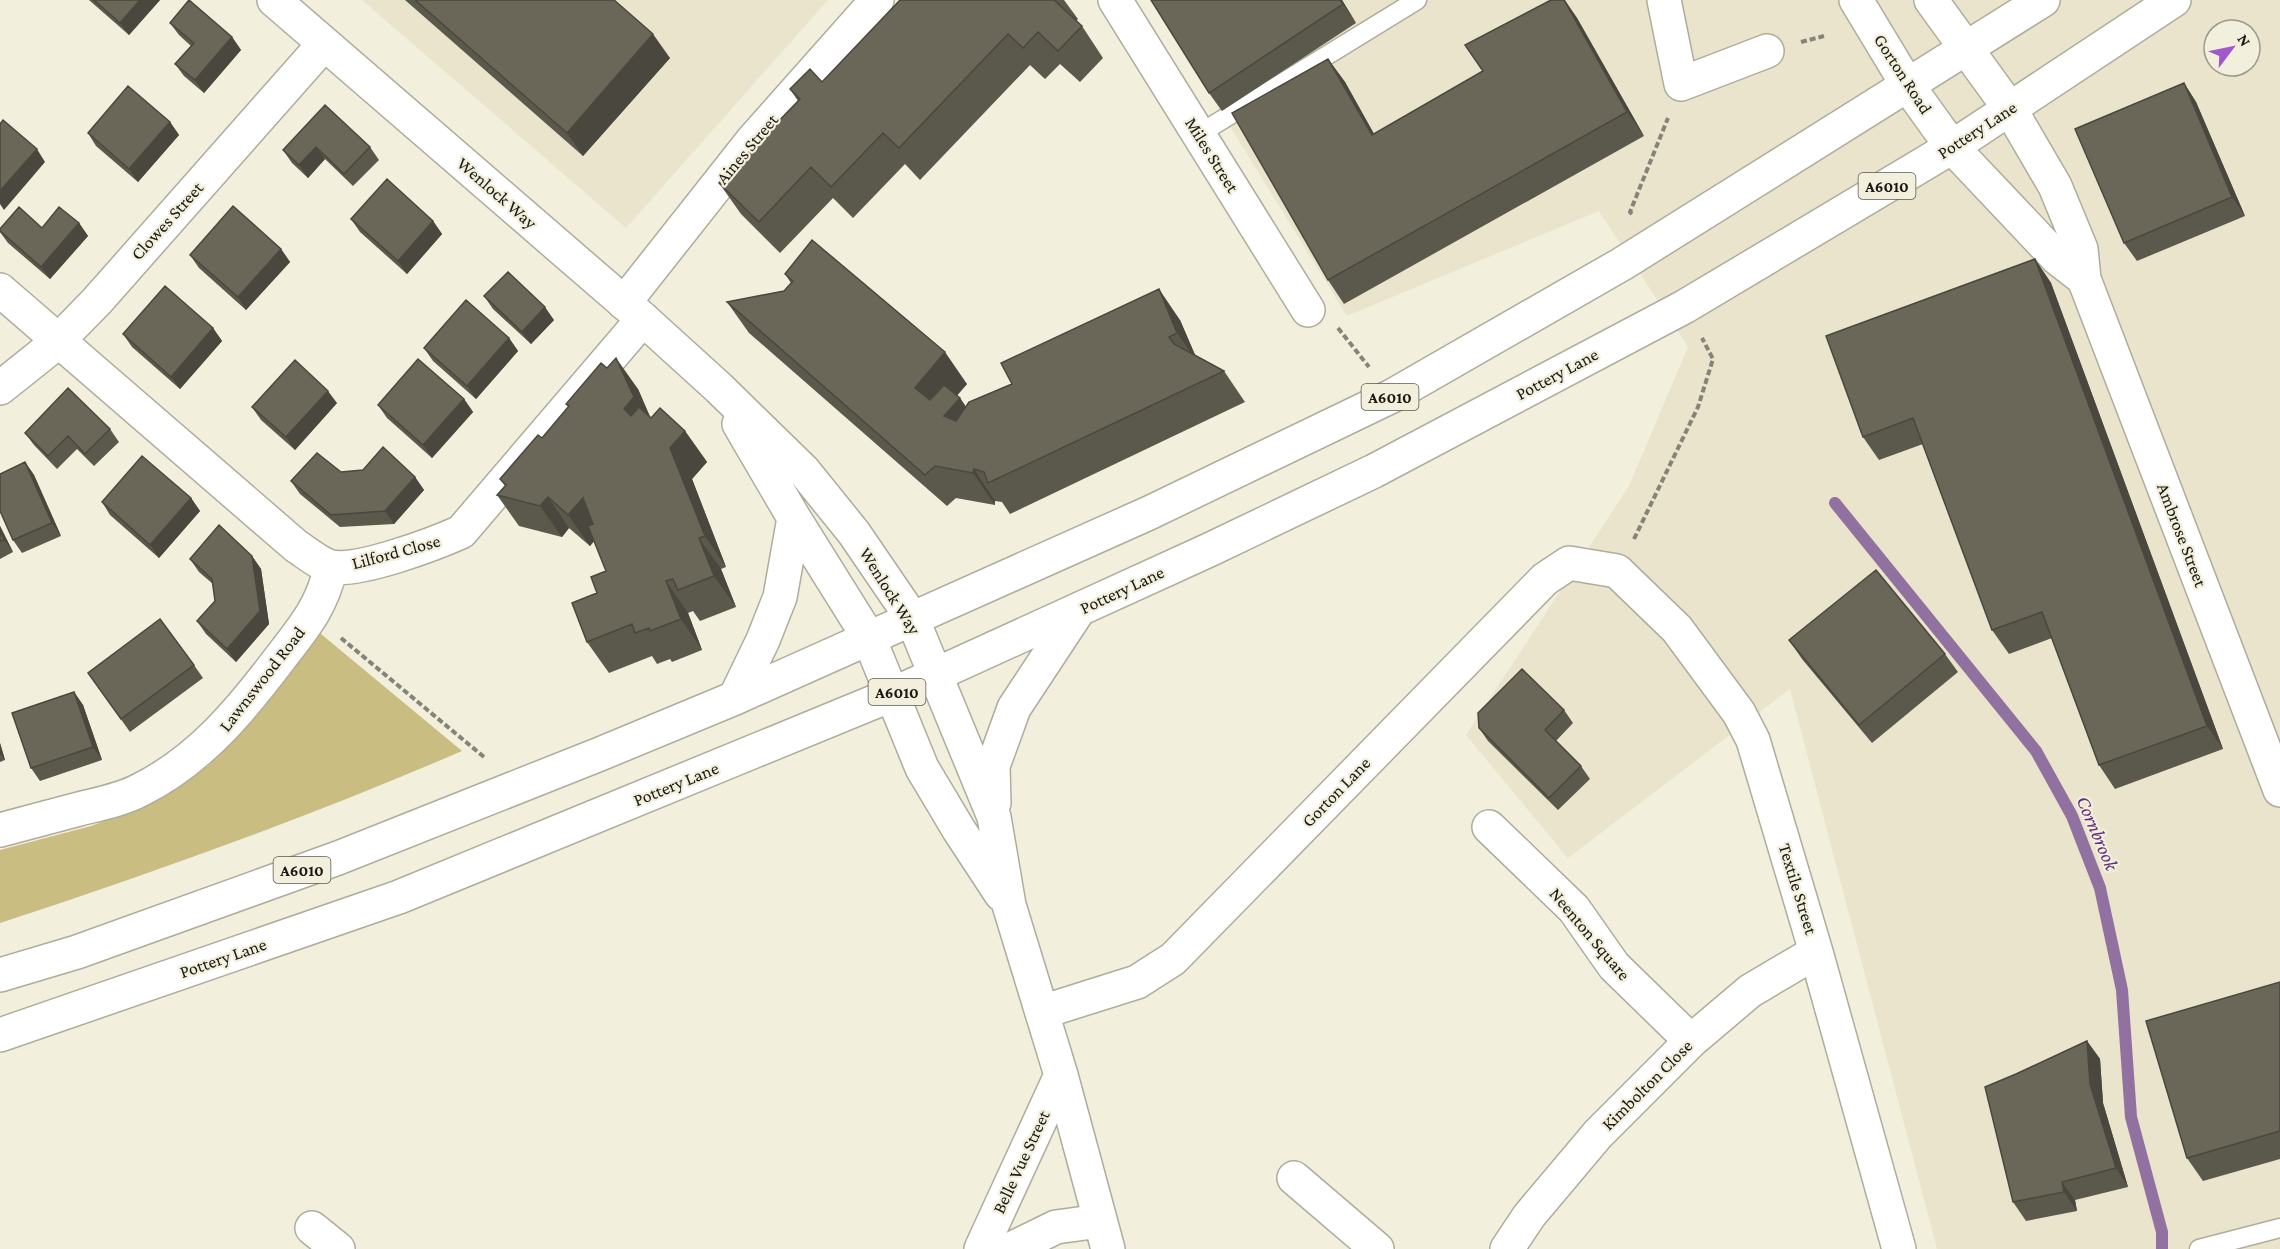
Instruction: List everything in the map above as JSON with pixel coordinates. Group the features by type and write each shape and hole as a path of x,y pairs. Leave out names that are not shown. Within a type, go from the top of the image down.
{"main road":[{"name":"Wenlock Way","path":"274,0 719,388 804,471 854,533 912,618 994,817 1009,905 1061,1075"},
{"name":"Aines Street","path":"633,311 752,141 877,0"},
{"name":"Miles Street","path":"1115,0 1199,134 1321,317"},
{"path":"1664,0 1681,84 1767,51"},
{"name":"Gorton Road","path":"1856,0 1908,86 1952,147"},
{"path":"1931,0 2010,109"},
{"name":"A6010","path":"0,975 77,951 338,858 600,754 735,698 1149,513 1392,396 1650,246 1967,50 2043,0"},
{"name":"Pottery Lane","path":"0,1035 399,897 891,695 1078,611 1374,471 1684,307 1952,147 2174,0"},
{"name":"Clowes Street","path":"0,388 60,340 97,301 324,44"},
{"name":"Ambrose Street","path":"2010,109 2055,186 2081,249 2085,279 2280,790"},
{"path":"1952,147 2057,258 2085,279"},
{"name":"Lilford Close","path":"0,290 296,546 331,567 354,567 430,545 461,532 633,311"},
{"name":"Wenlock Way","path":"719,388 794,518 868,638 922,768 959,830 1009,905"},
{"path":"735,698 763,640 780,597 794,518"},
{"name":"Gorton Lane","path":"1042,1012 1137,982 1173,959 1545,579 1569,563 1617,571"},
{"name":"Lawnswood Road","path":"0,830 139,791 170,772 215,738 251,697 311,617 326,591 331,567"},
{"name":"Textile Street","path":"1617,571 1677,629 1739,713 1753,740 1816,952 1899,1249"},
{"path":"994,817 993,766 1014,708 1078,611"},
{"name":"Neenton Square","path":"1489,827 1574,909 1614,966 1690,1041"},
{"name":"Kimbolton Close","path":"1507,1249 1529,1216 1598,1134 1690,1041 1750,991 1816,952"},
{"path":"1011,1249 1056,1227 1104,1235 1061,1075"},
{"name":"Belle Vue Street","path":"981,1249 1061,1075"},
{"path":"1294,1178 1377,1249"},
{"path":"312,1228 338,1249"}],"lane":[{"path":"1199,134 1418,0"},
{"path":"2208,1248 2280,1228"}],"path":[{"path":"1650,246 1630,212 1681,84"},
{"path":"1321,317 1392,396"},
{"path":"1617,571 1671,466 1698,407 1713,359 1706,343"},
{"path":"332,631 484,757"}],"shaded area":[{"path":"362,0 828,0 626,228"},
{"path":"1152,0 2280,0 2280,1249 1937,1249 1790,689 1568,858 1466,735 1629,486 1688,347 1599,211 1347,316"},
{"path":"315,629 462,751 233,842 0,923 0,850 91,826 146,805 208,766 257,713"}],"building":[{"path":"94,0 140,0 120,23"},
{"path":"189,0 232,37 195,80 175,64 194,43 170,23"},
{"path":"415,0 614,0 653,34 567,133"},
{"path":"900,0 1054,0 1082,26 1058,51 1038,32 1023,48 1008,34 899,148 883,133 831,187 811,167 759,222 719,183 800,99 790,89 810,69 822,82"},
{"path":"1151,0 1340,0 1343,4 1209,93"},
{"path":"1551,0 1564,0 1627,112 1328,280 1232,113 1328,59 1372,135 1483,71 1465,45"},
{"path":"2184,83 2232,197 2124,243 2075,129"},
{"path":"128,86 170,122 129,169 88,133"},
{"path":"325,105 370,147 344,174 316,147 299,165 283,150"},
{"path":"3,120 37,149 0,191 0,124"},
{"path":"387,179 433,221 398,261 351,219"},
{"path":"233,206 281,249 238,297 190,255"},
{"path":"19,207 42,228 59,207 79,223 41,267 0,231"},
{"path":"812,240 945,352 915,388 930,400 944,385 960,398 944,416 956,421 969,402 1012,384 1001,363 1159,289 1177,333 1169,337 1174,344 1224,371 988,483 984,472 974,469 973,473 935,466 925,475 727,302 784,291 793,281 785,274"},
{"path":"2035,259 2207,726 2099,765 2042,612 1992,630 1913,418 1863,437 1826,336"},
{"path":"508,272 545,307 522,332 484,296"},
{"path":"165,286 213,328 171,377 123,334"},
{"path":"466,300 509,338 467,386 424,348"},
{"path":"616,358 634,397 624,409 631,416 639,407 651,418 660,408 685,431 670,448 705,536 699,538 714,576 678,590 673,579 666,581 681,619 650,631 649,628 635,633 632,624 587,642 572,603 597,593 591,577 606,571 588,526 593,524 583,498 568,515 548,497 540,506 497,495 506,485 500,479 538,435 542,438 569,406 566,404 601,363 607,368"},
{"path":"418,359 464,399 423,445 378,405"},
{"path":"295,360 328,391 286,437 252,407"},
{"path":"68,388 110,429 85,454 68,436 48,456 25,433"},
{"path":"383,447 415,477 385,511 331,515 291,481 317,453 341,472 363,470"},
{"path":"142,456 191,498 150,545 102,502"},
{"path":"25,462 52,523 13,540 0,511 0,474"},
{"path":"219,525 252,556 260,611 227,649 197,621 215,601 212,579 190,559"},
{"path":"1876,570 1945,654 1859,725 1789,640"},
{"path":"160,619 194,665 121,719 88,673"},
{"path":"1522,669 1564,710 1545,730 1581,766 1549,798 1479,728 1478,713"},
{"path":"74,692 93,747 31,768 12,713"},
{"path":"2280,982 2280,1131 2187,1158 2146,1021"},
{"path":"2087,1041 2090,1084 2116,1168 2062,1182 2064,1192 2013,1202 1985,1087"}],"waterway":[{"name":"Cornbrook","path":"1835,503 2036,751 2072,816 2100,888 2122,990 2131,1117 2162,1232 2162,1249"}]}
